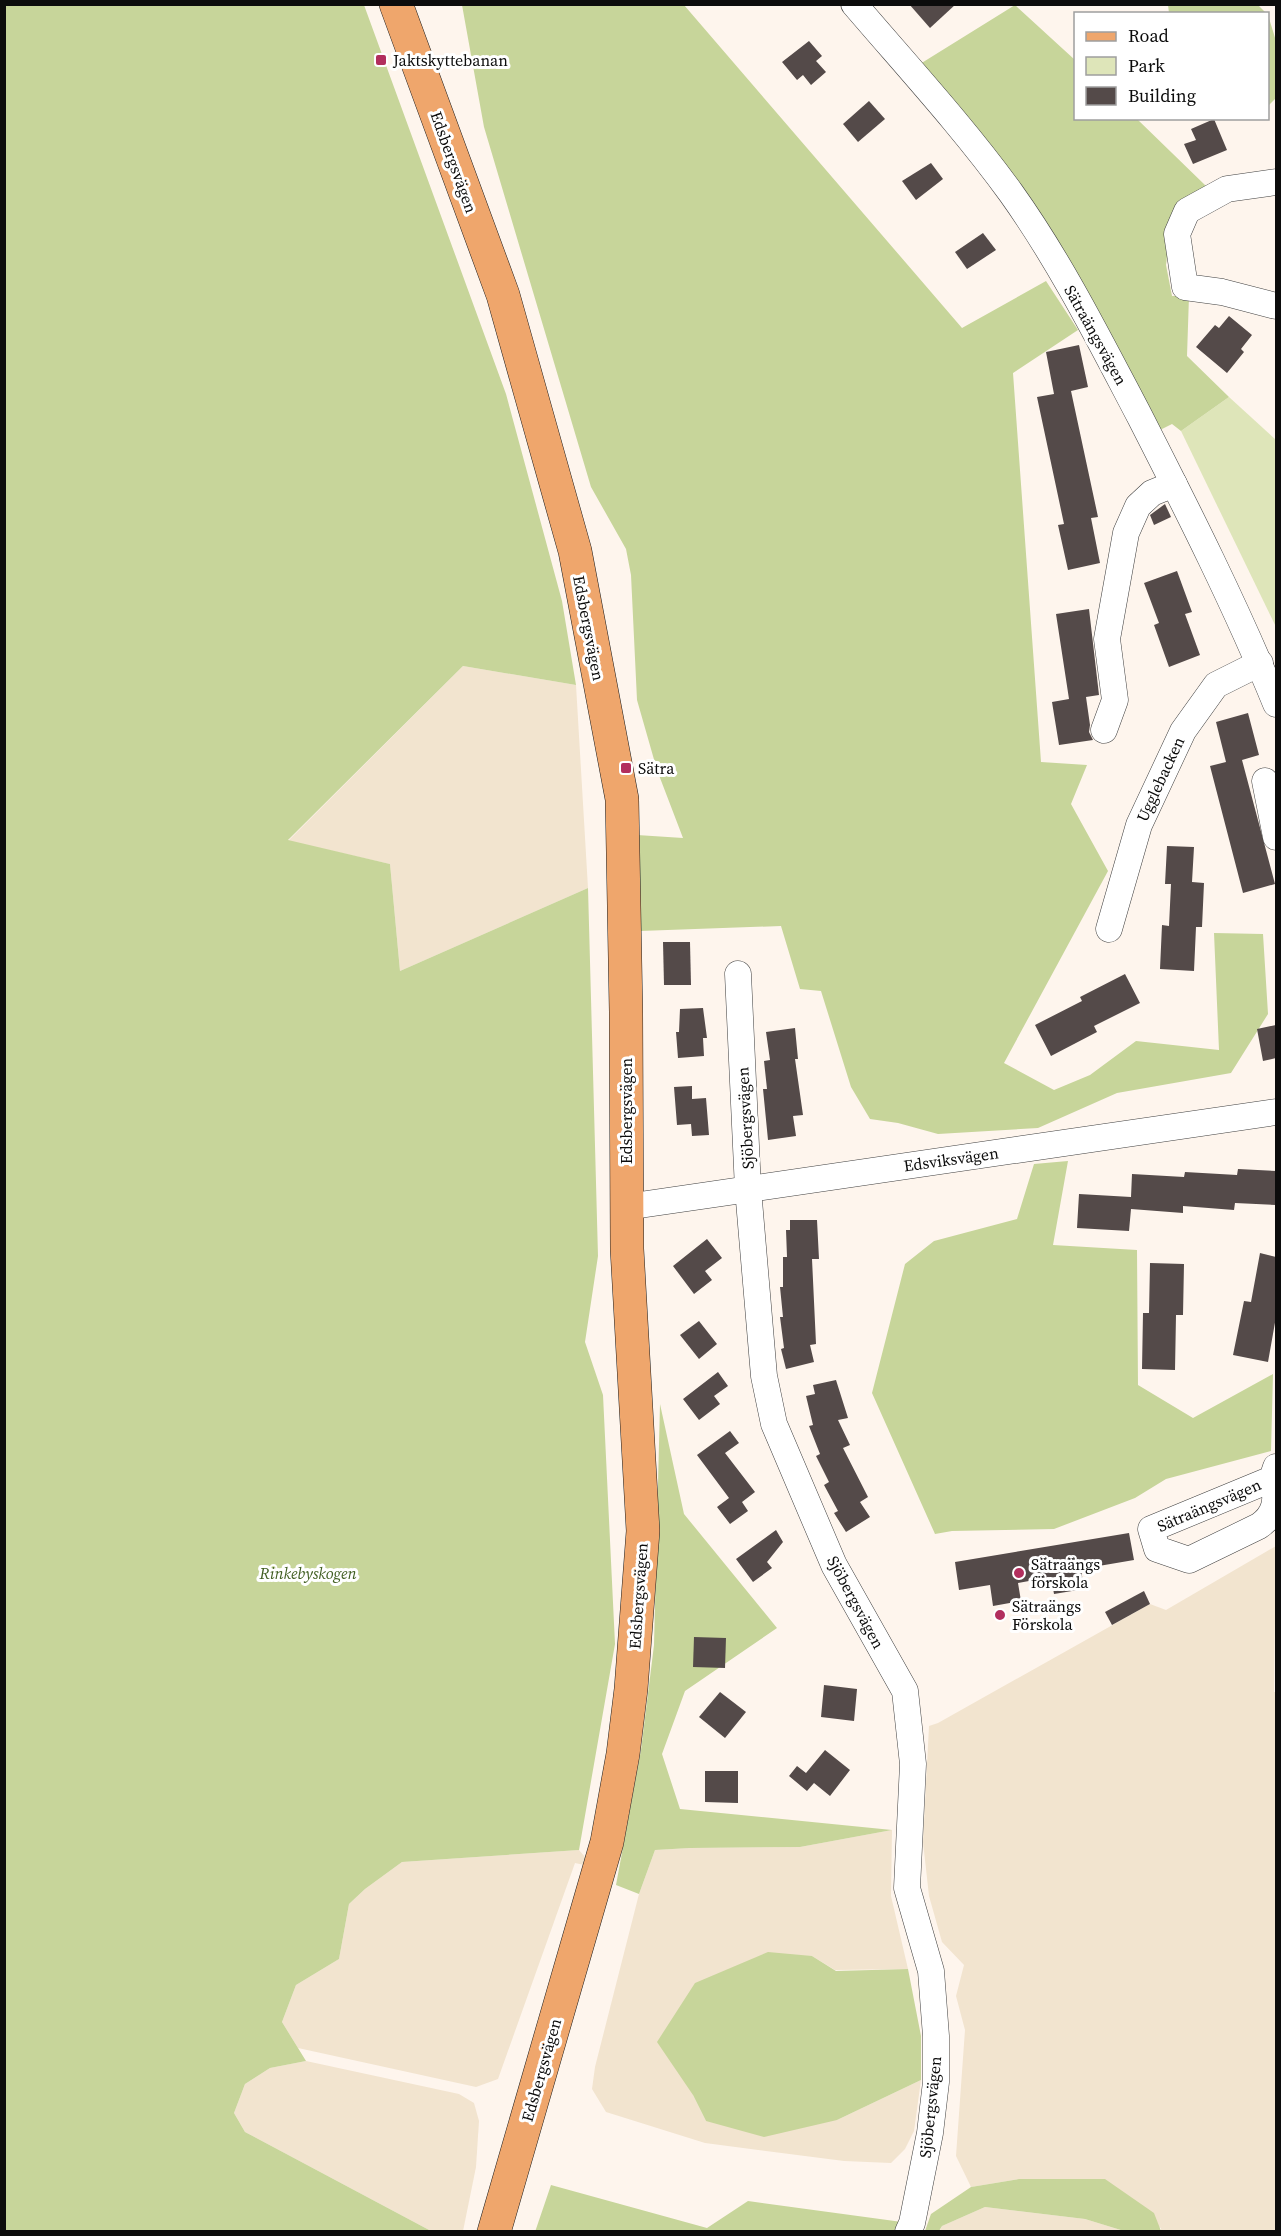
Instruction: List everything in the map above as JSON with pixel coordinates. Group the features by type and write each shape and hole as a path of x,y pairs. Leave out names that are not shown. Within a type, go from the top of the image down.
{"main road":[{"name":"Edsbergsvägen","path":"396,4 502,295 575,551 616,767 622,811 626,1012 626,1207 643,1531 631,1689 623,1754 607,1842 494,2232"}],"street":[{"name":"Sätraängsvägen","path":"855,4 1011,193 1091,322 1174,483 1260,663 1276,704"},
{"path":"1276,182 1227,189 1187,211 1177,234 1185,287 1222,292 1276,306"},
{"path":"1104,730 1115,700 1107,639 1126,533 1138,506 1152,493 1174,483"},
{"name":"Ugglebacken","path":"1109,929 1139,825 1183,731 1216,685 1260,663"},
{"path":"1265,781 1276,837"},
{"name":"Sjöbergsvägen","path":"738,974 748,1189 764,1376 774,1424 834,1565 905,1691 913,1764 907,1888 931,1971 936,2036 936,2082 930,2133 909,2232"},
{"name":"Edsviksvägen","path":"626,1207 1276,1112"},
{"name":"Sätraängsvägen","path":"1276,1470 1274,1511 1269,1520 1189,1560 1156,1549 1151,1529 1272,1479 1276,1470"}],"shaded area":[{"path":"463,666 576,685 588,888 400,971 390,864 288,841"},
{"path":"1276,1546 1274,1692 1276,1692 1276,2231 1161,2231 1161,2228 1019,2179 971,2187 956,2156 965,2030 956,1996 964,1965 942,1942 929,1896 923,1842 929,1726 1150,1604 1166,1610"},
{"path":"892,1830 891,1896 908,1969 835,1970 812,1956 693,2095 706,2121 837,2120 921,2080 914,2131 905,2149 891,2163 844,2161 705,2143 606,2112 592,2089 595,2067 639,1894 655,1850 800,1847"},
{"path":"579,1850 585,1857 584,1865 575,1863 498,2079 476,2087 298,2048 282,2022 296,1985 339,1959 349,1904 365,1889 402,1862"},
{"path":"306,2061 459,2094 474,2103 479,2121 476,2167 463,2231 431,2231 245,2132 234,2113 245,2084 270,2068"},
{"path":"985,2207 1085,2219 1124,2231 939,2232 942,2226"}],"green space":[{"name":"Rinkebyskogen","path":"5,4 364,5 506,394 562,601 576,685 463,666 288,840 390,864 400,971 588,888 598,1256 585,1342 603,1395 615,1644 579,1850 402,1862 365,1889 349,1904 339,1959 296,1985 282,2022 306,2061 270,2068 245,2084 234,2113 245,2132 431,2231 5,2231"},
{"path":"462,5 684,5 962,328 1046,281 1078,330 1013,373 1041,762 1087,765 1071,804 1108,871 1004,1063 1054,1090 1090,1075 1136,1041 1219,1050 1214,933 1263,934 1268,1014 1231,1073 1117,1093 1038,1128 938,1134 898,1123 870,1119 851,1087 821,991 800,989 781,926 640,931 637,835 683,838 657,770 637,700 631,575 626,549 591,487 484,127"},
{"path":"1015,5 1074,59 1074,120 1138,120 1206,186 1179,203 1170,232 1166,265 1172,296 1189,296 1187,356 1229,397 1181,431 1172,424 1160,430 920,64"},
{"path":"1168,5 1258,5 1265,12 1169,12"},
{"path":"1269,18 1276,41 1276,98 1269,105"},
{"path":"1229,397 1276,440 1276,627 1181,431"},
{"path":"1068,1161 1053,1245 1137,1250 1138,1385 1193,1418 1273,1374 1271,1451 1166,1479 1135,1498 1054,1529 952,1531 935,1534 872,1393 905,1264 934,1241 1017,1219 1034,1164"},
{"path":"660,1404 684,1514 777,1628 685,1691 662,1754 680,1809 892,1830 800,1847 655,1850 639,1894 616,1885 641,1750 654,1645"},
{"path":"768,1952 812,1956 836,1971 908,1969 921,2036 921,2080 837,2120 764,2137 706,2121 693,2095 657,2042 695,1983"},
{"path":"1019,2179 1105,2179 1154,2213 1161,2231 1124,2231 1085,2219 985,2207 942,2226 939,2231 925,2231 931,2214 971,2187"},
{"path":"551,2185 707,2228 748,2201 902,2222 898,2232 535,2232"}],"building":[{"path":"909,4 956,4 930,28"},
{"path":"809,41 822,56 816,61 826,72 811,85 803,75 797,80 782,62"},
{"path":"869,101 885,119 858,142 843,124"},
{"path":"1214,120 1227,150 1193,164 1184,144 1196,140 1191,129"},
{"path":"931,163 943,179 916,200 902,181"},
{"path":"983,233 996,250 967,269 955,252"},
{"path":"1229,316 1252,335 1241,349 1244,352 1227,373 1196,347 1215,325 1219,328"},
{"path":"1079,345 1088,387 1071,391 1098,517 1091,518 1100,563 1068,570 1058,525 1064,524 1037,397 1054,394 1046,352"},
{"path":"1165,504 1171,517 1154,525 1150,515"},
{"path":"1177,571 1192,612 1185,614 1200,655 1169,667 1154,625 1159,623 1144,583"},
{"path":"1089,609 1099,695 1086,697 1089,732 1093,740 1059,745 1052,702 1069,699 1056,614"},
{"path":"1248,713 1259,755 1242,760 1275,884 1243,893 1210,766 1226,762 1216,722"},
{"path":"1167,846 1194,847 1192,882 1204,883 1202,927 1196,927 1194,971 1160,969 1162,925 1169,926 1171,884 1165,884"},
{"path":"663,942 690,942 691,985 664,985"},
{"path":"1125,974 1140,1003 1094,1026 1097,1032 1051,1056 1035,1025 1082,1001 1080,997"},
{"path":"703,1008 707,1038 703,1038 704,1056 678,1058 676,1032 679,1032 680,1009"},
{"path":"1276,1025 1276,1058 1263,1061 1257,1029"},
{"path":"795,1028 798,1059 795,1059 803,1115 793,1116 796,1136 768,1140 763,1089 767,1089 764,1061 770,1060 766,1032"},
{"path":"692,1086 692,1099 706,1098 709,1135 692,1136 691,1124 677,1125 674,1087"},
{"path":"1238,1169 1276,1171 1276,1205 1235,1203 1234,1210 1183,1206 1183,1213 1131,1209 1129,1231 1077,1228 1079,1194 1131,1197 1132,1174 1184,1177 1185,1172 1237,1175"},
{"path":"790,1220 817,1220 819,1259 812,1259 816,1344 810,1345 814,1362 786,1369 781,1349 784,1348 780,1317 783,1317 780,1287 783,1287 783,1257 787,1257 786,1230 790,1230"},
{"path":"707,1239 722,1258 705,1271 712,1280 694,1294 673,1266"},
{"path":"1260,1253 1276,1257 1276,1317 1268,1362 1233,1355 1244,1301 1251,1302"},
{"path":"1150,1263 1184,1264 1183,1315 1176,1315 1175,1370 1142,1369 1143,1313 1149,1313"},
{"path":"699,1321 717,1344 699,1359 680,1335"},
{"path":"718,1372 728,1386 714,1396 720,1404 699,1420 683,1399"},
{"path":"836,1380 848,1418 838,1420 850,1445 843,1448 868,1497 860,1502 870,1517 846,1532 834,1513 838,1511 824,1485 829,1482 816,1456 820,1454 809,1426 813,1425 806,1396 815,1394 813,1385"},
{"path":"730,1431 739,1443 725,1453 755,1492 742,1502 748,1511 730,1524 717,1507 729,1498 697,1455"},
{"path":"776,1530 783,1542 767,1562 772,1568 753,1582 736,1559"},
{"name":"Sätraängs förskola","path":"1129,1533 1134,1560 1081,1569 1084,1589 1054,1594 1051,1577 1018,1583 1021,1601 993,1606 990,1585 959,1590 955,1562"},
{"path":"1144,1591 1150,1604 1112,1625 1105,1612"},
{"path":"694,1637 726,1638 725,1668 693,1667"},
{"path":"824,1685 857,1689 854,1721 821,1717"},
{"path":"720,1692 746,1712 725,1738 699,1717"},
{"path":"825,1750 850,1770 830,1796 814,1783 807,1791 789,1776 797,1766 806,1773"},
{"path":"705,1771 738,1771 738,1803 705,1802"}],"place":[{"name":"Jaktskyttebanan","path":"381,60"},
{"name":"Sätra","path":"626,768"},
{"name":"Sätraängs förskola","path":"1019,1573"},
{"name":"Sätraängs Förskola","path":"1000,1615"}]}
